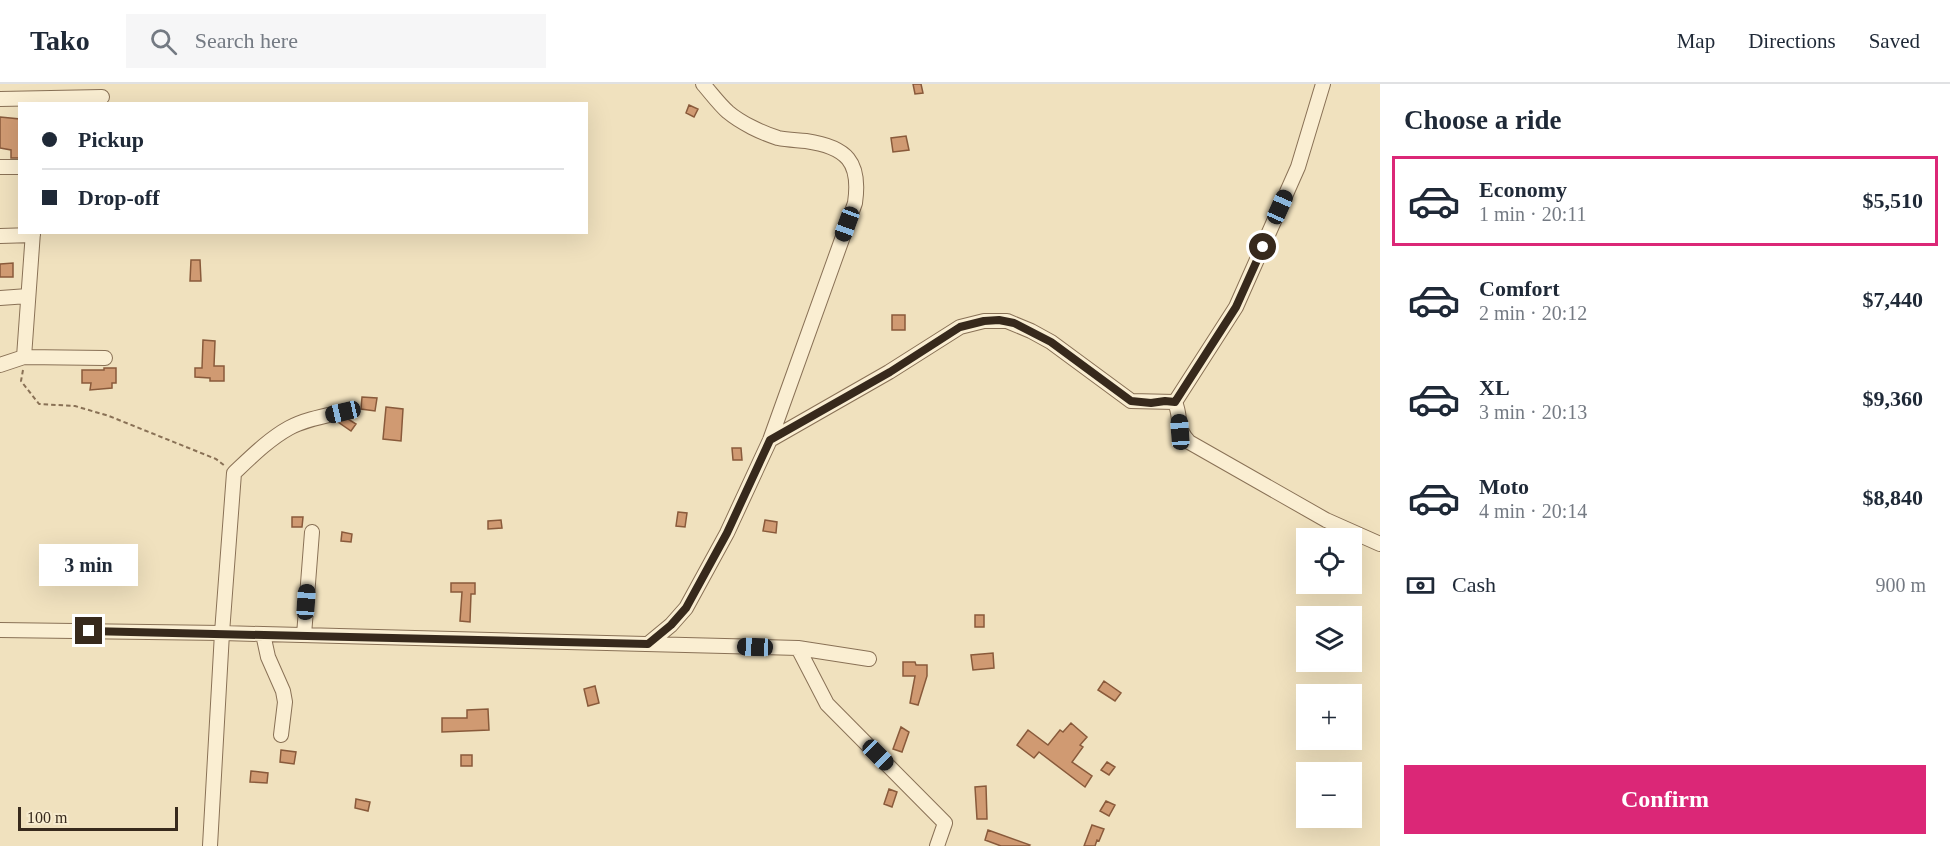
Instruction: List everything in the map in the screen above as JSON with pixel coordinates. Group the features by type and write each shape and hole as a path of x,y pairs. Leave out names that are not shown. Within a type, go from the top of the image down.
{"street":[{"path":"648,644 671,625 686,608 727,533 770,440 855,203 858,184 852,162 837,149 809,141 778,138 755,128 728,112 703,84"},
{"path":"1175,402 1236,307 1298,167 1323,84"},
{"path":"0,99 41,101 102,97"},
{"path":"0,167 18,167"},
{"path":"0,236 33,234 24,357"},
{"path":"0,298 28,296"},
{"path":"770,440 890,372 960,327 984,321 1007,321 1031,331 1051,342 1131,401 1175,402"},
{"path":"0,365 24,357 105,358"},
{"path":"1175,402 1179,411 1180,432 1189,442 1326,520 1380,544"},
{"path":"210,846 234,473 288,428 309,420 343,412"},
{"path":"304,635 312,532"},
{"path":"0,630 222,633 798,648 869,659"},
{"path":"264,634 268,657 283,691 285,702 280,735"},
{"path":"798,648 827,704 945,823 937,846"}],"path":[{"path":"24,357 21,381 39,404 75,406 109,416 216,459 234,473"}],"building":[{"path":"913,84 921,84 923,93 915,94"},
{"path":"689,105 698,109 694,117 686,113"},
{"path":"0,117 18,119 18,158 11,158 11,150 0,148"},
{"path":"906,136 909,150 893,152 891,138"},
{"path":"191,260 200,260 201,281 190,281"},
{"path":"13,263 13,277 0,277 0,264"},
{"path":"892,315 905,315 905,330 892,330"},
{"path":"203,340 215,341 214,366 224,366 224,381 210,381 210,378 195,377 195,368 202,368"},
{"path":"104,368 116,368 116,383 112,383 112,388 90,390 91,383 82,383 82,370 104,370"},
{"path":"362,397 377,398 375,411 361,409"},
{"path":"386,407 403,409 401,441 383,439"},
{"path":"348,419 356,424 351,431 338,422"},
{"path":"732,448 741,448 742,460 733,460"},
{"path":"678,512 687,513 685,527 676,526"},
{"path":"292,517 303,517 302,527 292,527"},
{"path":"501,520 502,528 488,529 488,521"},
{"path":"765,520 777,522 776,533 763,531"},
{"path":"342,532 352,534 351,542 341,541"},
{"path":"451,583 475,583 475,594 471,594 470,622 460,621 462,592 451,592"},
{"path":"975,615 984,615 984,627 975,627"},
{"path":"993,653 994,668 973,670 971,655"},
{"path":"903,662 927,665 927,676 918,705 910,703 915,676 903,676"},
{"path":"1104,681 1121,693 1115,701 1098,690"},
{"path":"595,686 599,703 588,706 584,689"},
{"path":"488,709 489,730 442,732 442,718 467,718 467,710"},
{"path":"1071,723 1087,737 1080,745 1083,747 1072,762 1092,776 1085,787 1039,752 1034,758 1017,745 1028,730 1048,745 1060,730 1063,732"},
{"path":"901,727 909,732 902,752 893,749"},
{"path":"281,750 296,752 294,764 280,762"},
{"path":"461,755 472,755 472,766 461,766"},
{"path":"1107,762 1115,767 1109,775 1101,770"},
{"path":"251,771 268,773 267,783 250,782"},
{"path":"986,786 987,819 977,819 975,787"},
{"path":"889,789 897,792 892,807 884,804"},
{"path":"356,799 370,802 368,811 355,808"},
{"path":"1106,801 1115,805 1109,816 1100,811"},
{"path":"1092,825 1104,829 1095,846 1084,846"},
{"path":"988,830 1030,845 1001,846 985,840"}],"route":[{"path":"89,631 648,644 671,625 686,608 727,533 770,440 890,372 960,327 984,321 1007,321 1031,331 1051,342 1131,401 1175,402 1236,307 1263,247"}]}
